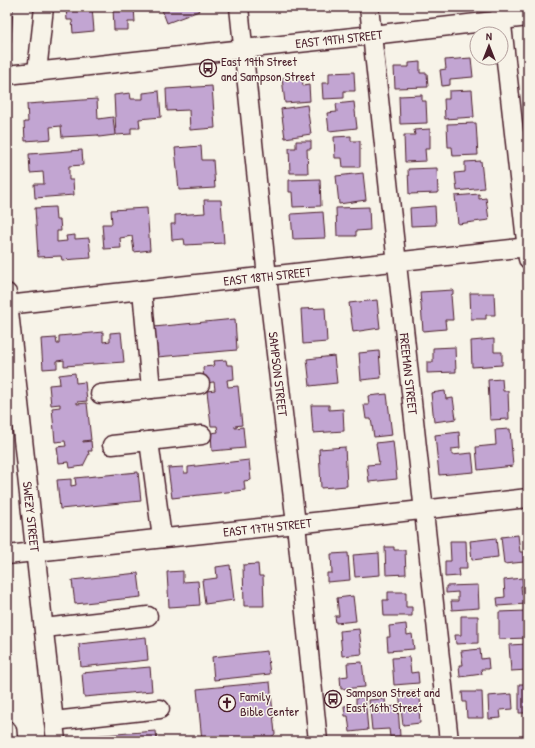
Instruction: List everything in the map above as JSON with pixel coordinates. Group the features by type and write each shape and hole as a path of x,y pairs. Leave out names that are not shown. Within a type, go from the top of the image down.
{"street":[{"path":"37,72 44,7"},
{"name":"SAMPSON STREET","path":"238,7 267,277 296,524 318,741"},
{"name":"FREEMAN STREET","path":"369,7 448,741"},
{"path":"500,13 528,251"},
{"name":"EAST 19TH STREET","path":"7,75 372,35 500,13 528,17"},
{"name":"EAST 18TH STREET","path":"7,301 142,290 397,262 528,251"},
{"path":"142,290 151,389"},
{"name":"SWEZY STREET","path":"7,301 56,741"},
{"path":"100,394 200,384"},
{"path":"112,445 202,434"},
{"path":"150,441 162,538"},
{"name":"EAST 17TH STREET","path":"7,555 528,498"},
{"path":"44,628 148,616"},
{"path":"54,721 160,709"},
{"path":"7,730 8,741"}],"building":[{"path":"7,7 13,7 11,42 7,42"},
{"path":"66,7 92,7 94,31 73,33 72,20 67,20"},
{"path":"113,7 134,7 135,22 128,22 128,30 114,30"},
{"path":"161,7 197,7 199,11 167,23"},
{"path":"311,7 344,7 345,8 311,10"},
{"path":"469,58 469,66 472,66 473,77 450,79 450,85 442,86 440,70 446,69 445,60"},
{"path":"420,62 420,73 427,73 428,87 395,88 394,67 409,67 409,63"},
{"path":"354,72 355,91 344,91 344,98 323,99 322,83 329,83 329,73"},
{"path":"302,76 303,86 309,85 310,101 285,103 282,78"},
{"path":"212,86 215,128 190,130 189,110 167,111 166,89"},
{"path":"472,90 474,117 445,119 444,99 449,99 449,91"},
{"path":"159,91 161,117 139,119 140,128 131,128 131,134 116,135 114,95 130,93 131,99 143,99 143,93"},
{"path":"422,95 422,101 426,101 427,123 400,124 399,96"},
{"path":"97,99 98,119 113,117 115,135 99,137 98,135 62,137 61,126 50,127 51,139 25,141 24,122 28,122 27,104"},
{"path":"354,102 357,128 329,131 327,113 337,112 336,104"},
{"path":"307,105 311,134 285,138 281,109"},
{"path":"476,123 478,155 453,156 452,147 448,147 447,124"},
{"path":"430,129 430,149 425,149 426,161 405,162 404,135 415,135 414,130"},
{"path":"351,136 351,141 360,141 360,167 343,167 342,158 335,158 334,137"},
{"path":"296,141 311,141 311,149 307,149 308,173 290,173 289,148 296,148"},
{"path":"201,146 202,160 213,160 215,188 179,190 175,148"},
{"path":"82,150 83,165 69,166 69,180 73,180 74,195 35,198 34,184 44,184 43,172 30,173 29,154"},
{"path":"481,161 484,188 457,191 455,173 465,172 465,162"},
{"path":"437,168 438,193 409,194 408,169"},
{"path":"363,173 366,200 339,204 336,176"},
{"path":"320,179 321,206 293,207 292,192 289,192 289,180"},
{"path":"479,194 479,199 486,198 489,220 458,224 455,196"},
{"path":"204,200 221,200 224,243 185,245 184,239 172,240 171,224 175,224 175,215 205,213"},
{"path":"435,206 436,225 411,226 410,208"},
{"path":"55,207 56,220 60,220 61,231 57,231 57,242 67,241 66,236 75,235 75,239 89,238 91,258 62,260 61,256 38,257 35,208"},
{"path":"369,207 370,230 356,231 356,236 337,236 336,208"},
{"path":"147,208 150,250 134,252 132,236 120,238 121,248 104,249 102,224 112,224 111,210"},
{"path":"323,212 325,238 293,239 291,214"},
{"path":"453,290 453,294 451,295 453,320 445,320 446,329 423,331 420,292"},
{"path":"470,293 494,293 495,315 486,315 486,319 471,319"},
{"path":"377,300 380,328 353,332 349,303"},
{"path":"325,308 327,342 303,344 301,309"},
{"path":"235,319 237,350 157,357 154,327"},
{"path":"103,332 103,342 110,341 110,333 121,332 124,362 64,366 64,360 57,361 57,368 43,369 41,339 56,338 57,344 59,344 59,336"},
{"path":"494,339 494,352 502,352 502,365 472,367 471,341"},
{"path":"455,347 456,372 427,373 427,362 433,362 433,348"},
{"path":"379,351 381,378 361,380 359,353"},
{"path":"334,356 337,383 310,386 307,359"},
{"path":"226,360 227,365 233,365 234,379 227,380 228,387 238,386 242,425 235,426 235,428 243,427 245,448 212,451 211,433 218,432 217,426 211,426 207,391 215,390 214,382 204,383 203,367 214,366 213,361"},
{"path":"75,373 76,383 85,382 87,401 77,402 77,404 87,403 91,440 83,442 91,441 92,451 88,451 89,454 83,466 70,468 69,462 59,463 57,447 66,446 65,441 55,442 52,408 60,407 60,404 51,405 49,385 60,384 59,375"},
{"path":"502,379 503,391 508,391 509,419 490,420 488,380"},
{"path":"445,391 446,399 453,398 456,419 434,422 431,393"},
{"path":"387,394 392,435 374,437 371,419 366,419 364,405 369,405 368,396"},
{"path":"311,405 329,405 329,410 343,409 344,431 313,433"},
{"path":"510,429 513,466 478,470 476,447 496,445 495,430"},
{"path":"459,432 460,448 452,449 452,455 472,453 474,472 439,475 435,435"},
{"path":"393,441 397,479 369,482 367,465 379,464 376,443"},
{"path":"345,447 347,486 321,488 319,449"},
{"path":"249,460 251,480 244,481 245,490 172,498 168,468 183,467 184,473 188,473 188,467"},
{"path":"138,472 141,501 60,509 57,480 71,479 71,486 76,485 75,478"},
{"path":"518,535 520,552 523,552 524,562 504,564 501,537"},
{"path":"496,538 498,557 472,560 470,541"},
{"path":"450,541 466,541 467,569 458,569 459,576 445,577 445,561 451,561"},
{"path":"385,547 394,547 394,550 405,550 406,574 386,575"},
{"path":"348,553 350,580 327,582 327,573 332,573 331,554"},
{"path":"379,553 380,575 355,577 353,555"},
{"path":"258,564 259,576 263,576 264,606 244,606 243,565"},
{"path":"230,565 234,600 205,604 202,580 217,578 216,567"},
{"path":"183,571 183,582 198,581 200,605 169,607 167,572"},
{"path":"138,573 141,597 75,604 72,580"},
{"path":"522,578 522,595 526,594 527,604 498,606 497,598 505,597 504,580"},
{"path":"478,585 479,608 452,610 451,601 458,601 458,592 446,593 446,586"},
{"path":"388,592 406,592 406,607 412,607 412,616 384,616 383,600 388,600"},
{"path":"353,596 356,621 336,623 335,616 339,616 337,598"},
{"path":"526,611 526,628 528,628 528,638 499,639 499,612"},
{"path":"461,616 478,616 478,643 456,644 455,635 461,635"},
{"path":"406,624 407,635 412,634 414,649 388,651 387,637 390,637 389,626"},
{"path":"359,629 362,654 342,656 340,631"},
{"path":"146,637 148,660 81,667 79,644"},
{"path":"528,644 528,670 511,671 509,645"},
{"path":"480,649 481,659 488,658 489,669 481,669 482,674 460,677 459,665 463,665 461,651"},
{"path":"267,651 270,674 214,680 212,657"},
{"path":"409,657 411,673 418,672 419,683 394,685 392,658"},
{"path":"362,662 365,687 341,689 340,677 348,676 347,663"},
{"path":"150,667 152,691 84,697 82,673"},
{"path":"270,682 275,734 267,741 202,741 197,689"},
{"path":"519,684 528,684 528,713 519,713"},
{"path":"419,691 421,707 419,708 420,723 403,725 399,693"},
{"path":"462,692 482,692 483,718 467,718 466,702 463,702"},
{"path":"512,694 513,709 500,710 501,718 489,719 488,696"},
{"path":"365,697 368,730 350,732 348,716 345,716 344,706 356,705 356,698"},
{"path":"385,699 386,707 398,706 400,736 390,737 389,729 372,730 369,700"},
{"path":"156,731 157,741 91,741 90,736"}],"place":[{"name":"East 19th Street and Sampson Street","path":"208,68"},
{"name":"Sampson Street and East 16th Street","path":"333,699"},
{"name":"Family Bible Center","path":"227,703"}]}
